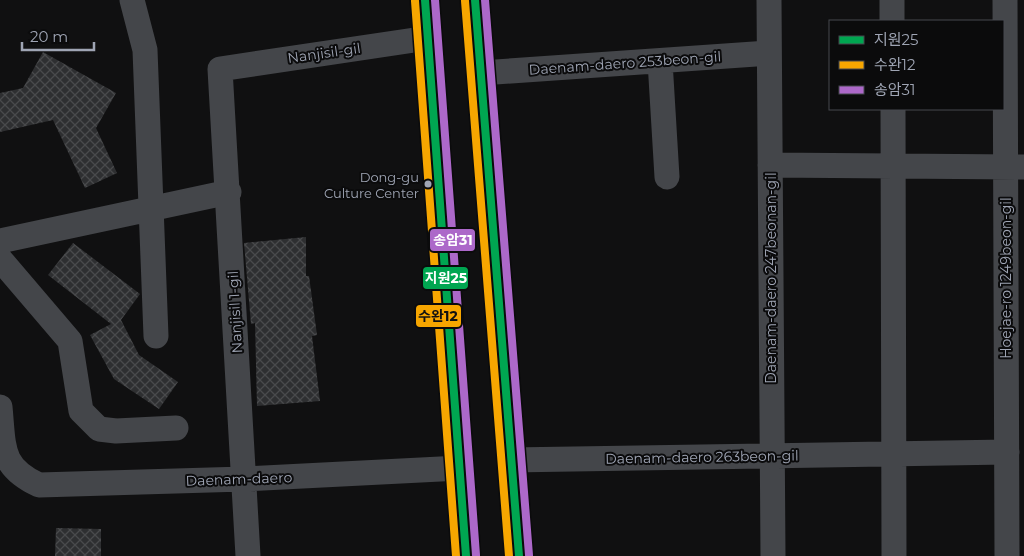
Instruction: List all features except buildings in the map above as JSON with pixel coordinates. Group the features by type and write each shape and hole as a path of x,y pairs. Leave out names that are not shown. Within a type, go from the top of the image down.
{"main road":[{"path":"425,0 466,556"},
{"path":"475,0 519,556"}],"street":[{"path":"132,0 146,50 156,336"},
{"name":"Daenam-daero 247beonan-gil","path":"769,0 773,556"},
{"path":"892,0 892,20"},
{"name":"Hoejae-ro 1249beon-gil","path":"1005,0 1015,166 1015,299 1007,452 1008,556"},
{"name":"Nanjisil-gil","path":"220,69 428,38"},
{"name":"Daenam-daero 253beon-gil","path":"481,73 769,53"},
{"path":"660,61 667,177"},
{"name":"Nanjisil 1-gil","path":"220,69 229,192 248,556"},
{"path":"893,110 894,556"},
{"path":"770,165 1015,166"},
{"path":"0,240 229,192"},
{"path":"0,259 70,341 81,411 98,429 116,431 176,428"},
{"name":"Daenam-daero","path":"0,407 4,447 8,462 20,477 39,485 244,479 460,468"},
{"name":"Daenam-daero 263beon-gil","path":"510,460 1007,452"}],"transit line":[{"name":"지원25","path":"425,0 466,556"},
{"name":"송암31","path":"435,0 476,555"},
{"name":"지원25","path":"475,0 519,556"},
{"name":"송암31","path":"485,0 529,555"},
{"name":"수완12","path":"415,1 456,556"},
{"name":"수완12","path":"465,1 509,556"}],"place":[{"name":"Dong-gu Culture Center","path":"428,184"}]}
